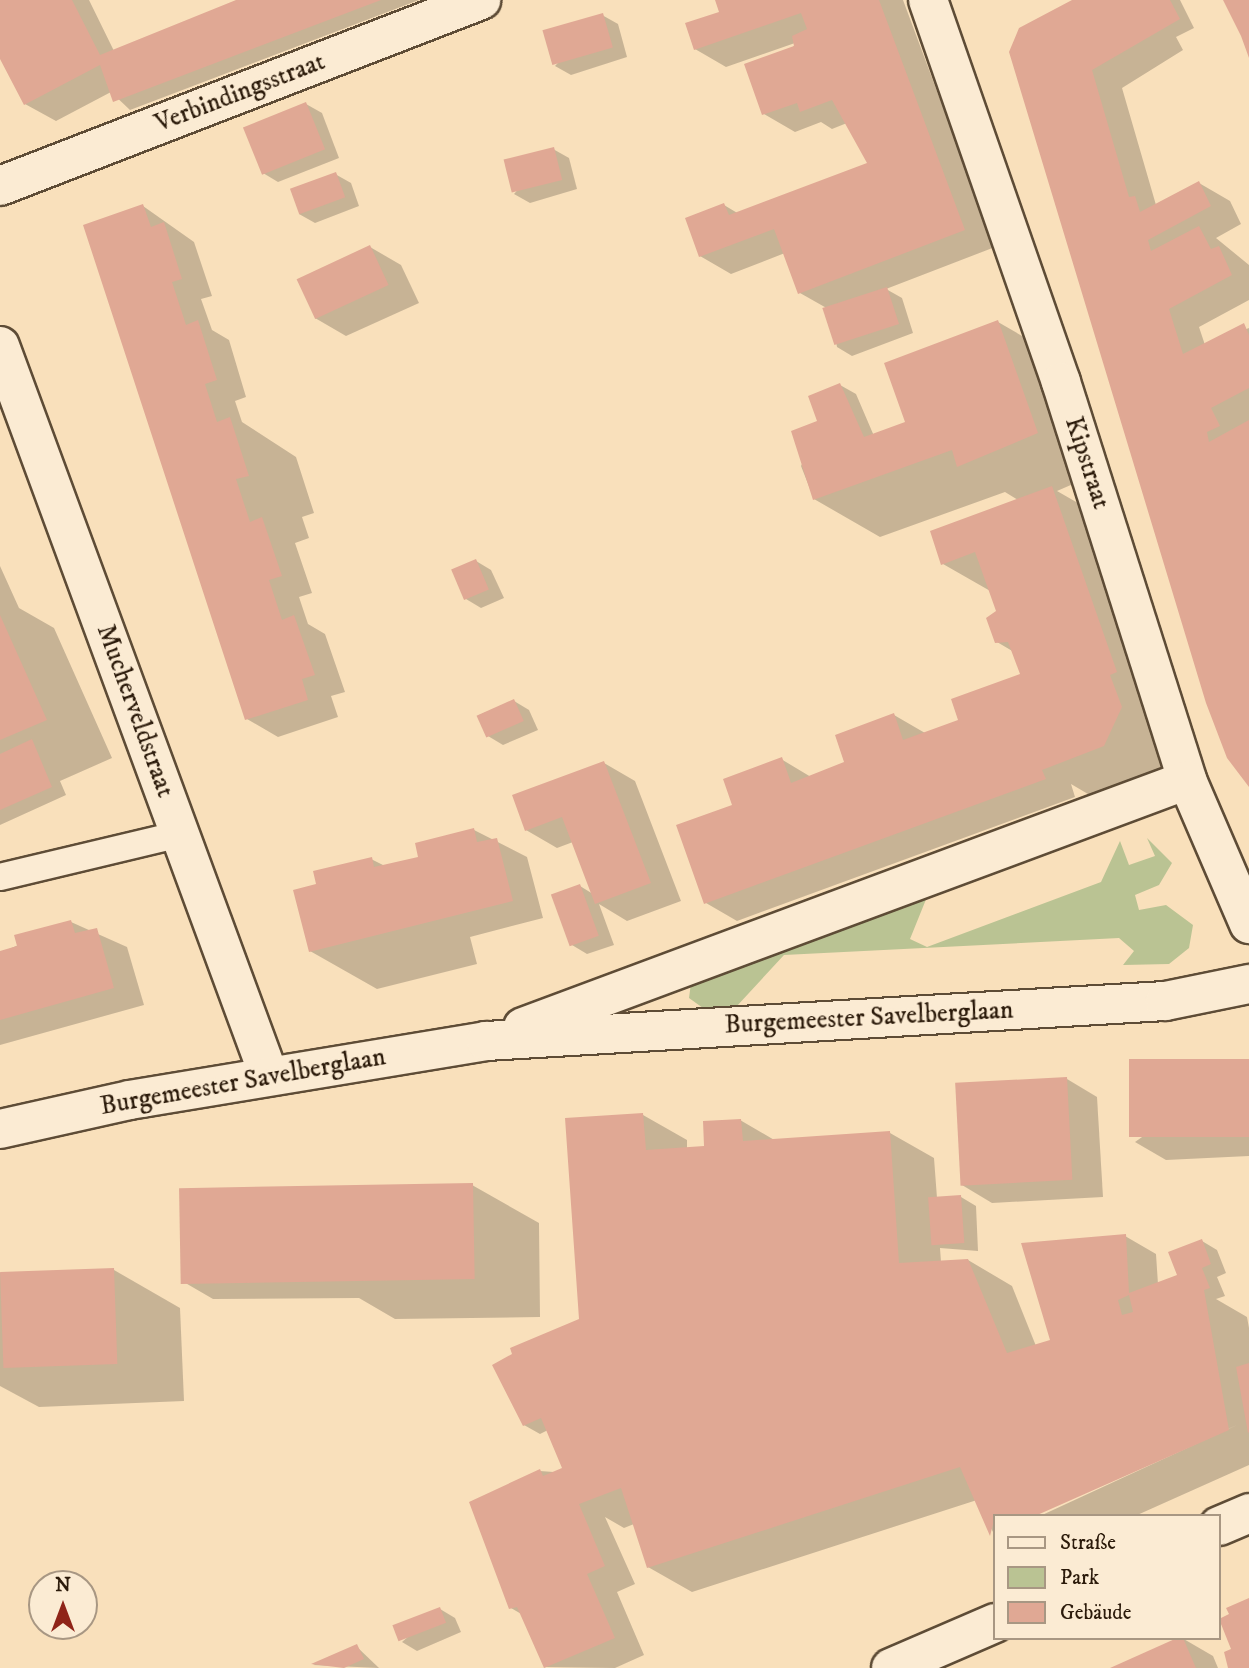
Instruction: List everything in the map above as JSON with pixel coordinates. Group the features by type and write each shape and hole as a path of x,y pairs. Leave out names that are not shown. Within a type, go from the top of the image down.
{"street":[{"name":"Verbindingsstraat","path":"0,186 481,0"},
{"name":"Kipstraat","path":"928,0 1061,382 1187,780 1249,924"},
{"name":"Mucherveldstraat","path":"0,346 269,1076"},
{"name":"Burgemeester Savelberglaan","path":"486,1041 1187,780"},
{"name":"Burgemeester Savelberglaan","path":"0,1129 269,1076 486,1041 1165,1001 1249,984"},
{"path":"1221,1525 1249,1513"},
{"path":"891,1668 993,1624"}],"lane":[{"path":"0,877 180,834"}],"green space":[{"path":"1147,838 1172,863 1159,885 1135,895 1139,910 1166,905 1193,925 1189,948 1169,964 1123,965 1134,951 1119,938 784,955 736,1007 703,1008 689,998 691,983 929,892 910,939 927,947 1101,882 1120,841 1129,865 1155,856"}],"building":[{"path":"0,0 72,0 100,55 236,0 381,0 113,102 100,65 24,105 0,59"},
{"path":"715,0 879,0 965,230 798,294 774,229 699,257 685,218 724,203 729,215 867,163 832,100 800,112 797,103 762,115 744,64 794,46 792,36 807,29 801,13 694,50 685,23 719,12"},
{"path":"1072,0 1170,0 1180,19 1092,70 1129,197 1135,196 1140,212 1199,181 1211,206 1148,240 1151,251 1199,226 1211,249 1219,246 1232,275 1169,309 1183,354 1244,323 1249,335 1249,388 1211,408 1220,426 1207,432 1209,442 1249,420 1249,787 1227,758 1206,703 1009,52 1019,28"},
{"path":"1223,0 1249,0 1249,58 1241,36"},
{"path":"603,13 613,48 552,65 542,30"},
{"path":"306,102 325,149 262,175 243,127"},
{"path":"554,147 562,180 512,193 504,160"},
{"path":"336,172 345,197 299,214 290,189"},
{"path":"143,204 151,227 164,222 182,279 172,282 186,325 198,320 217,380 205,384 217,422 230,417 249,476 236,479 250,522 262,517 282,576 269,580 282,620 294,615 315,675 302,679 308,700 245,720 83,225"},
{"path":"370,245 389,285 315,319 297,279"},
{"path":"887,287 899,324 834,345 822,308"},
{"path":"998,320 1038,433 957,467 952,450 813,500 791,431 817,421 808,396 840,383 864,437 905,422 884,363"},
{"path":"1052,486 1117,672 1110,675 1122,707 1104,746 1042,770 1046,779 704,904 676,825 732,805 723,779 782,757 791,783 844,762 835,735 894,713 903,740 958,720 951,699 1020,674 1008,642 995,643 986,618 996,611 975,552 941,565 930,531"},
{"path":"476,559 489,589 464,600 451,570"},
{"path":"0,615 47,720 0,740"},
{"path":"514,699 524,721 486,738 477,716"},
{"path":"32,739 52,787 0,810 0,754"},
{"path":"604,761 651,883 595,904 562,817 525,831 512,795"},
{"path":"474,828 477,842 497,838 513,901 309,952 293,890 316,884 313,871 372,857 374,867 418,857 415,843"},
{"path":"580,884 599,936 570,946 551,895"},
{"path":"71,920 75,933 97,928 114,988 0,1020 0,951 17,946 14,935"},
{"path":"1129,1059 1249,1059 1249,1137 1129,1137"},
{"path":"1067,1077 1072,1180 961,1186 955,1083"},
{"path":"643,1113 646,1150 704,1146 703,1121 741,1119 743,1141 890,1131 899,1263 968,1259 1007,1353 1050,1340 1021,1243 1126,1234 1129,1293 1177,1275 1168,1252 1202,1239 1211,1264 1202,1268 1210,1288 1204,1290 1229,1430 1040,1514 993,1514 990,1536 960,1467 647,1568 621,1488 579,1504 605,1566 587,1574 615,1638 544,1668 517,1607 509,1609 469,1502 540,1469 543,1476 562,1468 541,1418 523,1426 492,1365 512,1354 510,1348 579,1319 565,1118","holes":["1129,1295 1133,1312 1122,1315 1118,1300"]},
{"path":"473,1183 475,1279 181,1284 179,1188"},
{"path":"961,1195 964,1243 931,1245 928,1197"},
{"path":"114,1268 117,1364 3,1368 0,1272"},
{"path":"1249,1363 1249,1432 1248,1433 1236,1367"},
{"path":"1249,1598 1249,1668 1228,1668 1224,1652 1231,1649 1221,1624 1221,1618 1229,1614 1226,1608"},
{"path":"440,1607 446,1623 398,1641 392,1625"},
{"path":"1173,1640 1184,1640 1196,1668 1110,1668"},
{"path":"357,1644 364,1659 344,1668 311,1664"}]}
